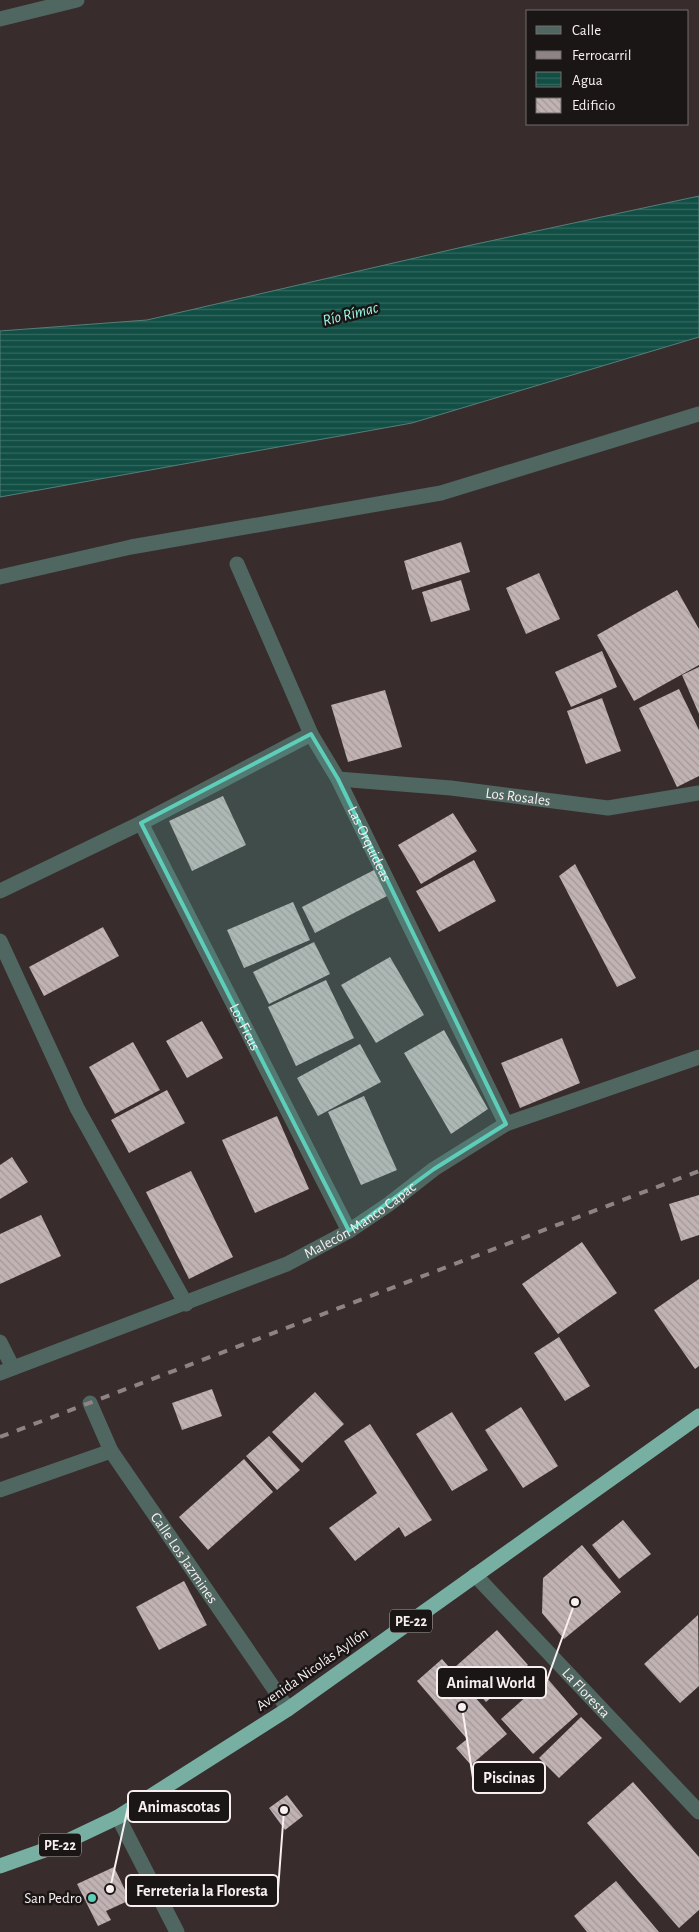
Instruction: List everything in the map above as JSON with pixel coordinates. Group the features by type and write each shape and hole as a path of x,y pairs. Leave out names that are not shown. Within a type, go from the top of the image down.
{"highway":[{"name":"Avenida Nicolás Ayllón","path":"0,1866 60,1845 118,1817 288,1709 699,1416"}],"street":[{"path":"0,19 77,0"},
{"path":"0,577 131,547 441,493 699,414"},
{"name":"Las Orquideas","path":"236,564 311,734 338,779 506,1124"},
{"path":"0,891 141,823 311,734"},
{"name":"Los Rosales","path":"338,779 451,788 608,808 699,793"},
{"name":"Los Ficus","path":"141,823 349,1232"},
{"path":"0,941 77,1108 186,1304"},
{"name":"Malecón Manco Capac","path":"7,1371 287,1264 349,1232 389,1204 434,1168 506,1124 699,1057"},
{"path":"0,1342 7,1371"},
{"name":"Calle Los Jazmines","path":"90,1403 111,1451 288,1709"},
{"path":"0,1490 111,1451"},
{"name":"La Floresta","path":"475,1575 699,1812"},
{"path":"118,1817 177,1932"}],"highlighted area":[{"path":"311,734 338,779 506,1124 434,1169 349,1231 141,823"}],"water":[{"name":"Río Rímac","path":"699,196 699,337 412,423 0,497 0,331 147,320 467,246"}],"building":[{"path":"461,542 470,572 412,590 404,561"},
{"path":"539,573 560,619 526,634 506,588"},
{"path":"461,580 470,610 431,622 422,592"},
{"path":"677,590 699,629 699,665 634,701 597,635"},
{"path":"602,651 617,687 571,707 555,672"},
{"path":"699,667 699,714 682,675"},
{"path":"679,689 699,730 699,776 677,787 639,708"},
{"path":"385,690 402,747 348,762 331,705"},
{"path":"602,698 621,751 586,764 567,711"},
{"path":"223,796 246,845 192,871 169,821"},
{"path":"453,813 477,851 421,884 398,845"},
{"path":"474,860 496,901 439,932 416,891"},
{"path":"575,864 636,978 617,987 559,876"},
{"path":"376,869 389,895 315,933 302,907"},
{"path":"293,902 310,940 244,968 227,930"},
{"path":"103,927 119,956 44,996 29,967"},
{"path":"314,942 330,974 269,1004 253,972"},
{"path":"390,957 424,1015 376,1043 341,985"},
{"path":"326,980 354,1038 296,1066 268,1007"},
{"path":"202,1021 223,1058 187,1078 166,1041"},
{"path":"444,1030 488,1109 451,1134 404,1053"},
{"path":"562,1038 580,1083 520,1108 501,1063"},
{"path":"133,1042 160,1090 115,1114 89,1067"},
{"path":"360,1044 381,1082 318,1116 297,1078"},
{"path":"167,1090 185,1123 129,1153 111,1120"},
{"path":"364,1096 397,1170 361,1185 328,1112"},
{"path":"277,1116 309,1189 255,1213 222,1140"},
{"path":"12,1157 28,1182 0,1199 0,1165"},
{"path":"191,1171 233,1257 189,1279 146,1192"},
{"path":"699,1195 699,1235 681,1241 669,1204"},
{"path":"41,1215 61,1256 0,1284 0,1234"},
{"path":"582,1242 617,1293 558,1334 522,1284"},
{"path":"699,1279 699,1366 695,1369 654,1310"},
{"path":"559,1337 590,1386 565,1401 534,1353"},
{"path":"212,1389 222,1416 182,1430 172,1403"},
{"path":"315,1392 344,1424 302,1463 272,1432"},
{"path":"521,1407 558,1466 523,1488 485,1430"},
{"path":"452,1412 488,1470 452,1491 416,1434"},
{"path":"370,1424 432,1520 405,1537 399,1527 355,1561 329,1528 377,1493 344,1441"},
{"path":"269,1436 300,1470 277,1490 246,1456"},
{"path":"244,1459 273,1492 208,1550 179,1517"},
{"path":"623,1520 651,1554 619,1579 592,1545"},
{"path":"582,1545 621,1592 564,1639 542,1613 543,1578"},
{"path":"184,1581 207,1625 159,1650 136,1607"},
{"path":"698,1615 699,1686 680,1703 644,1664"},
{"path":"497,1630 528,1665 486,1702 455,1667"},
{"path":"442,1659 507,1734 471,1765 456,1748 467,1739 417,1681"},
{"path":"547,1678 578,1714 533,1754 501,1719"},
{"path":"581,1717 602,1738 559,1778 539,1758"},
{"path":"633,1782 699,1857 699,1910 679,1928 587,1823"},
{"path":"287,1795 303,1816 285,1830 269,1808"},
{"path":"114,1867 130,1900 106,1911 111,1920 98,1926 77,1884"},
{"path":"616,1881 659,1932 587,1932 574,1916"}],"railway":[{"path":"0,1437 699,1171"}],"place":[{"name":"Animal World","path":"575,1602"},
{"name":"Piscinas","path":"462,1707"},
{"name":"Ferreteria la Floresta","path":"284,1810"},
{"name":"Animascotas","path":"110,1889"},
{"name":"San Pedro","path":"92,1898"}]}
